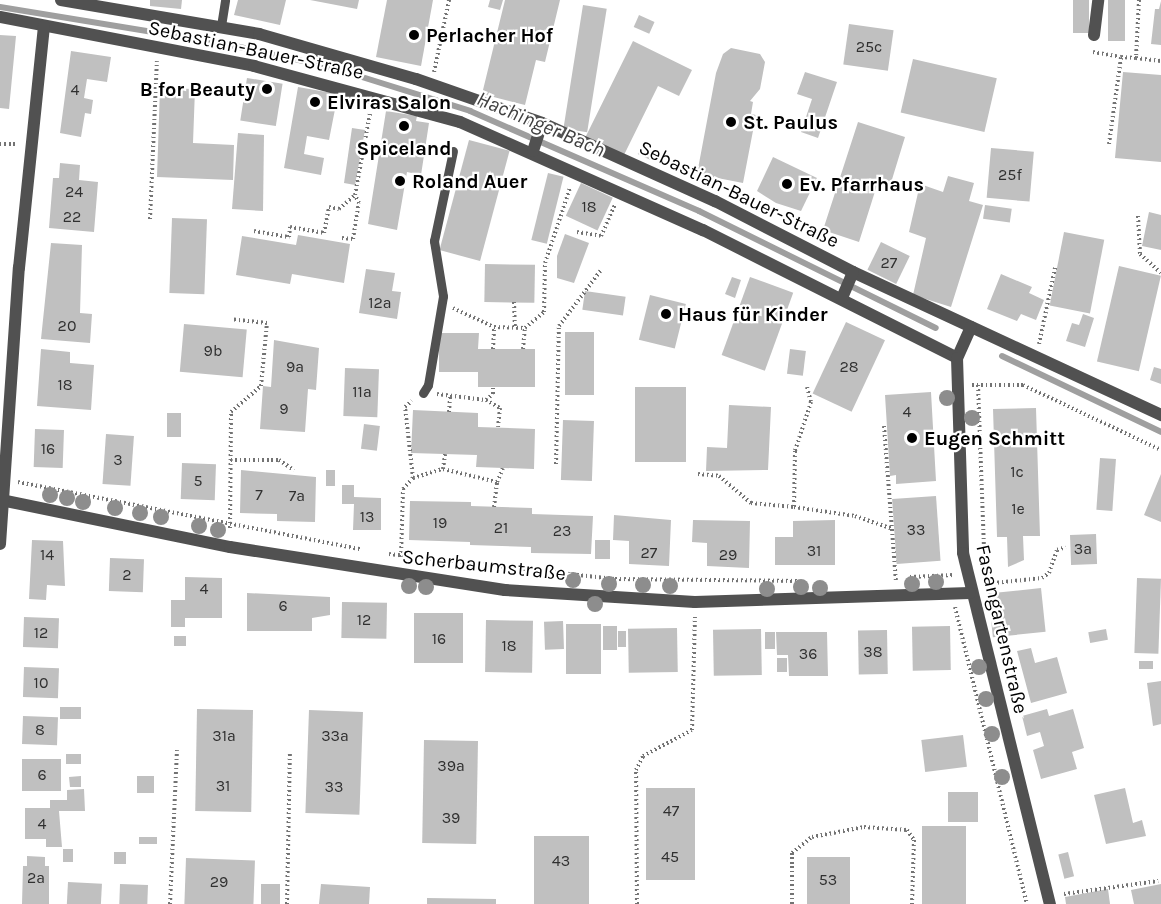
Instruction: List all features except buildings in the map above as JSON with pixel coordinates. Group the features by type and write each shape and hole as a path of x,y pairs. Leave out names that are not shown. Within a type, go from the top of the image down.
{"street":[{"name":"Sebastian-Bauer-Straße","path":"61,0 221,26 432,84 537,137 621,192 844,294 957,358"},
{"path":"1094,34 1098,0"},
{"name":"Sebastian-Bauer-Straße","path":"0,17 254,66 373,95 460,122 537,137 715,201 852,274 1161,415"},
{"path":"0,544 1,500 44,26"},
{"path":"844,294 852,274"},
{"path":"957,358 971,327"},
{"name":"Fasangartenstraße","path":"957,358 958,499 968,584 1049,900"},
{"name":"Scherbaumstraße","path":"1,500 230,547 505,590 695,602 951,594 968,584"}],"lane":[{"path":"221,26 225,0"},
{"path":"423,393 428,385 443,296 434,241 453,151"}],"path":[{"path":"432,84 449,0"},
{"path":"1136,58 1139,0"},
{"path":"150,219 158,48"},
{"path":"1109,144 1121,57 1161,61"},
{"path":"342,238 353,239 359,203 356,195 373,95"},
{"path":"443,296 456,310 494,327 525,327 544,312 545,263 573,182"},
{"path":"576,232 601,236 621,192"},
{"path":"254,231 289,237 290,227 324,233 329,207 339,209 356,195"},
{"path":"1138,216 1140,254 1161,273"},
{"path":"1037,357 1055,268"},
{"path":"556,464 559,326 601,270"},
{"path":"514,302 515,327"},
{"path":"230,547 231,412 261,386 267,323 231,320"},
{"path":"493,349 494,327"},
{"path":"523,349 525,327"},
{"path":"956,385 1023,385 1161,450"},
{"path":"978,385 984,552"},
{"path":"486,400 493,394 493,387"},
{"path":"794,507 795,451 811,402 807,387"},
{"path":"413,478 406,438 405,407 423,393 486,400 500,408 498,427"},
{"path":"449,412 450,396"},
{"path":"884,426 895,573"},
{"path":"443,469 445,454"},
{"path":"231,460 279,460 294,470"},
{"path":"494,507 497,482 503,468"},
{"path":"402,553 403,489 413,478 443,469 497,482"},
{"path":"698,474 719,476 751,503 855,516 892,529"},
{"path":"3,478 230,526 366,550"},
{"path":"885,578 968,584 1042,578 1049,573 1057,550 1066,547"},
{"path":"383,553 615,579 808,581"},
{"path":"951,594 1027,904"},
{"path":"638,904 636,770 643,756 692,730 695,602"},
{"path":"170,904 177,750"},
{"path":"287,904 290,752"},
{"path":"792,904 792,853 812,837 864,827 907,830 914,840 912,904"},
{"path":"1049,900 1158,881"}],"waterway":[{"name":"Hachinger Bach","path":"0,7 226,44 330,67 470,111 699,211 936,328"},
{"name":"Hachinger Bach","path":"1002,356 1161,432"}],"place":[{"name":"Perlacher Hof","path":"414,35"},
{"name":"B for Beauty","path":"267,89"},
{"name":"Elviras Salon","path":"315,102"},
{"name":"St. Paulus","path":"731,122"},
{"name":"Spiceland","path":"404,126"},
{"name":"Roland Auer","path":"400,181"},
{"name":"Ev. Pfarrhaus","path":"787,184"},
{"name":"Haus für Kinder","path":"666,314"},
{"name":"Eugen Schmitt","path":"912,438"}]}
